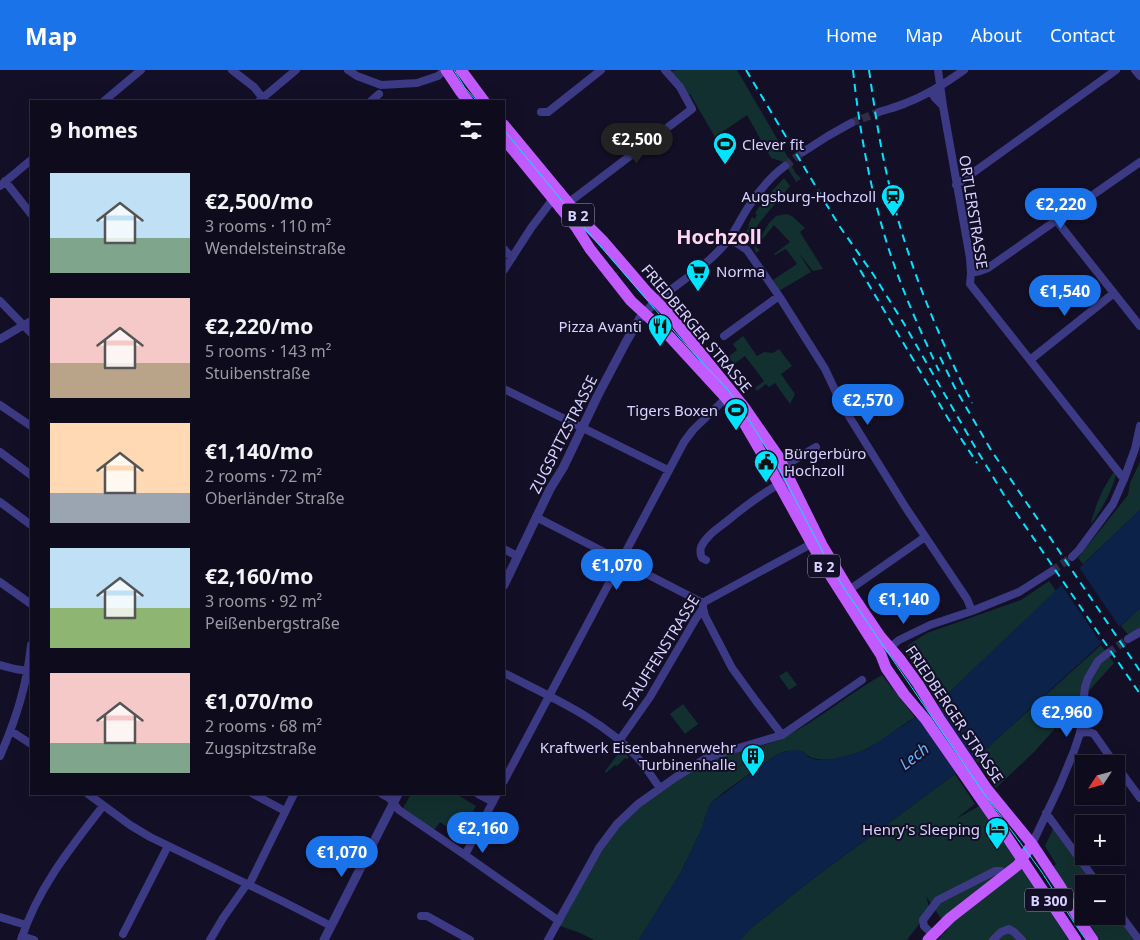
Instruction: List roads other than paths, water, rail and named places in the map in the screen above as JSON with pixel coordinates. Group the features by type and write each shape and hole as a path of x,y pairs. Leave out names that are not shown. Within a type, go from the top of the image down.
{"main road":[{"path":"446,70 467,100"},
{"path":"461,70 483,100"},
{"name":"FRIEDBERGER STRASSE","path":"505,126 585,223 668,313 738,399 778,456 778,469"},
{"name":"FRIEDBERGER STRASSE","path":"505,140 554,199 621,290 670,337 740,416 778,469 811,544 881,655 886,668 904,694 982,792 1032,844 1093,940"},
{"name":"FRIEDBERGER STRASSE","path":"784,481 849,590 880,636 918,684 1022,859 1076,940"},
{"path":"931,937 1002,872 1018,864 1032,844"}],"street":[{"path":"105,100 141,70"},
{"path":"232,70 254,87 262,100 296,70"},
{"path":"348,70 357,76 381,85 417,83 438,76 446,70"},
{"path":"541,112 548,112 601,70"},
{"path":"568,203 692,109 680,87 665,70"},
{"name":"ORTLERSTRASSE","path":"938,70 956,186 970,258 972,272 970,284 1124,478"},
{"path":"880,112 931,92 964,70"},
{"path":"956,186 1116,70"},
{"path":"1135,70 1140,76"},
{"path":"381,85 381,98"},
{"path":"931,92 943,106"},
{"path":"803,152 852,123"},
{"path":"30,161 3,183 30,213"},
{"path":"972,272 988,268 1140,162"},
{"path":"656,301 703,265 729,238 748,206 772,176 785,166"},
{"path":"505,268 531,228 554,199"},
{"path":"1056,220 1140,326"},
{"path":"729,238 747,250 779,296 825,369 842,405 925,537 967,599 972,611"},
{"path":"505,250 512,258"},
{"path":"1030,360 1114,292"},
{"path":"724,336 779,296"},
{"path":"0,301 30,333"},
{"name":"ZUGSPITZSTRASSE","path":"505,583 536,517 626,342 637,322 656,301"},
{"path":"0,339 30,321"},
{"path":"505,389 668,470"},
{"path":"505,779 668,470 688,436 726,398"},
{"path":"0,405 30,425"},
{"path":"1072,557 1113,504 1137,447 1140,426"},
{"path":"778,469 816,447"},
{"path":"0,452 30,474"},
{"path":"706,560 702,558 700,553 702,545 709,536 747,505 784,481"},
{"path":"0,502 30,524"},
{"path":"536,517 620,560 703,606 705,616 732,668 782,735"},
{"path":"849,590 925,537"},
{"name":"STAUFFENSTRASSE","path":"619,741 650,697 694,620 710,598 811,544"},
{"path":"505,550 517,556"},
{"path":"881,655 907,636 930,625 1019,592 1052,571"},
{"path":"0,582 30,603"},
{"path":"1128,639 1140,632"},
{"path":"1032,844 1068,766 1080,733 1085,687 1088,678 1098,661 1108,653"},
{"path":"0,756 24,693 30,654"},
{"path":"0,665 28,671"},
{"path":"505,673 587,716 636,756 660,788"},
{"path":"548,940 593,857 608,834 628,813 660,788 697,764 712,756 782,735 862,680"},
{"path":"11,731 30,743"},
{"path":"1080,733 1091,732 1109,755"},
{"path":"1125,777 1140,798"},
{"path":"89,795 130,825 168,846 331,926"},
{"path":"255,795 285,811"},
{"path":"210,940 223,918 248,884 293,795"},
{"path":"384,795 389,798 399,810 559,921"},
{"path":"324,940 398,795"},
{"path":"480,795 493,802"},
{"path":"465,855 496,795"},
{"path":"34,940 22,938 37,901 50,878 103,806"},
{"path":"1046,813 1091,875"},
{"path":"123,934 168,846"},
{"path":"931,937 924,926 923,920 938,900 995,871 1002,872"},
{"path":"421,916 427,916 470,940"},
{"path":"0,917 26,925"},
{"path":"1125,921 1139,940"},
{"path":"993,940 1001,932 1009,929 1022,940"}],"water":[{"name":"Lech","path":"1140,510 1140,608 975,759 810,881 750,929 741,940 639,940 681,872 703,826 711,803 776,755 786,751 797,750 817,760 849,755 867,749 938,703"}],"tunnel":[{"path":"851,123 879,112"},
{"path":"785,166 803,152"},
{"path":"1052,571 1072,557"},
{"path":"1108,653 1128,639"}],"tram line":[{"path":"454,70 465,88 476,100"},
{"path":"505,131 581,224 686,345 728,390 744,412 779,468 829,564 848,594 983,792 1041,871 1086,940"}],"railway":[{"path":"746,70 840,227 873,274 903,322 1004,495 1140,694"},
{"path":"853,70 865,155 885,237 903,289 939,371"},
{"path":"869,70 884,162 902,234 933,320 972,403"},
{"path":"853,258 949,420 977,463"},
{"path":"940,357 955,388 991,450 1140,671"}],"place":[{"name":"Clever fit","path":"725,165"},
{"name":"Augsburg-Hochzoll","path":"893,217"},
{"name":"Norma","path":"698,292"},
{"name":"Pizza Avanti","path":"660,347"},
{"name":"Tigers Boxen","path":"736,431"},
{"name":"Bürgerbüro Hochzoll","path":"766,483"},
{"name":"Kraftwerk Eisenbahnerwehr Turbinenhalle","path":"753,777"},
{"name":"Henry's Sleeping","path":"997,850"}],"district":[{"name":"Hochzoll","path":"719,236"}]}
